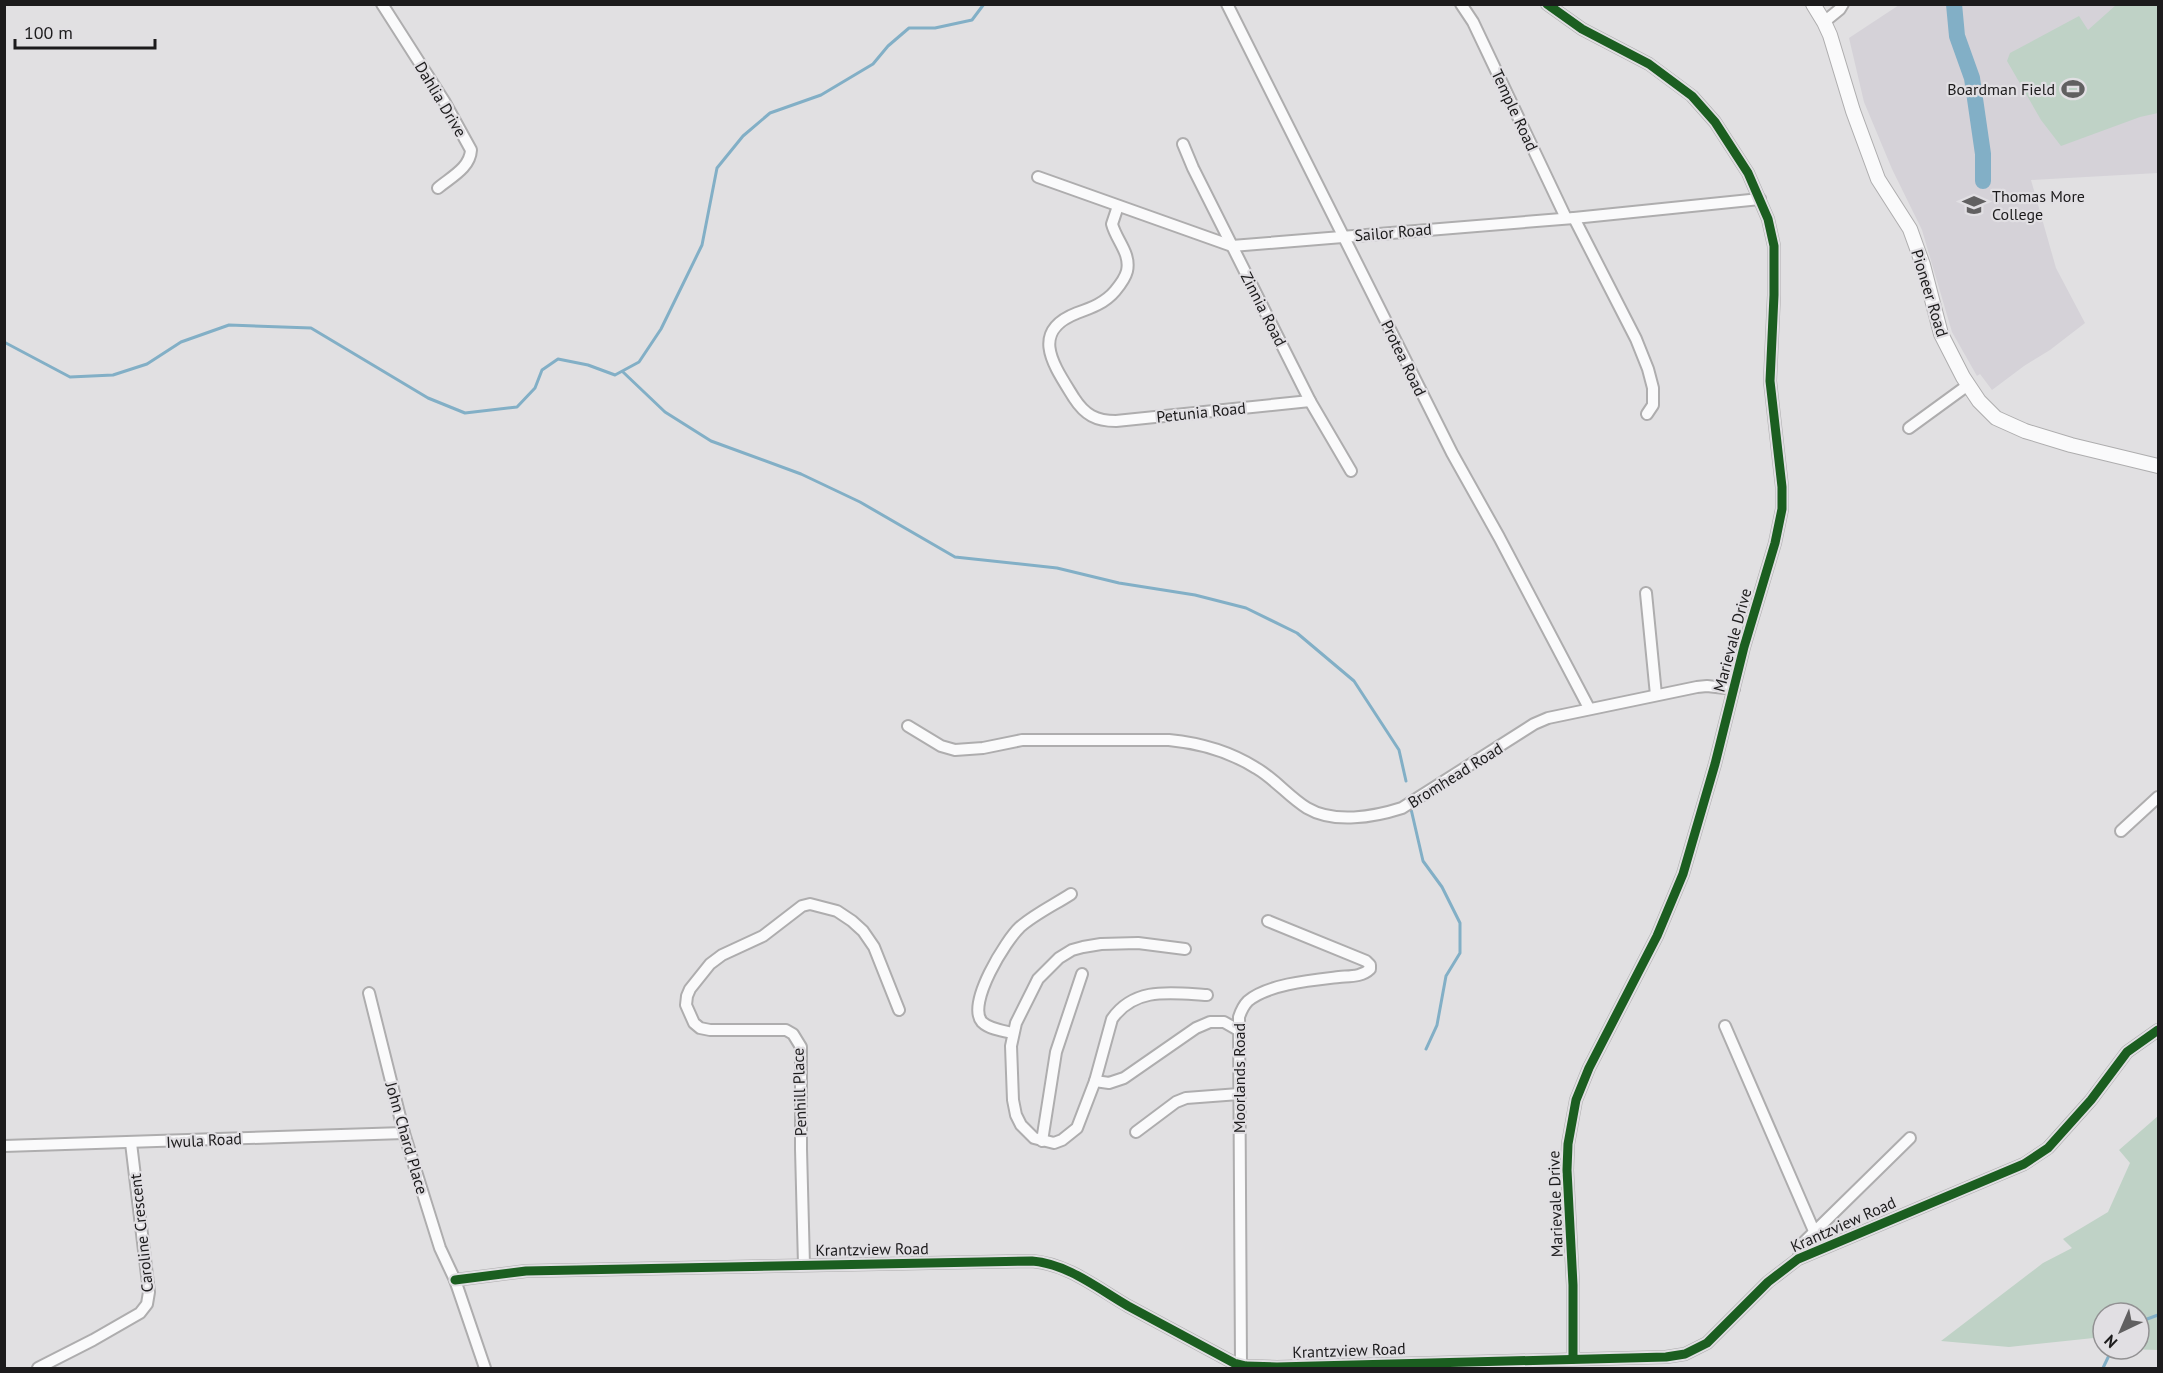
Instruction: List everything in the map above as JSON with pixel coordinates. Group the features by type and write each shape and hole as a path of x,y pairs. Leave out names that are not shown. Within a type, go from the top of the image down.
{"main road":[{"name":"Pioneer Road","path":"1813,4 1824,22 1878,179 1910,229 1923,265 1941,334 1979,401 1996,418 2025,431 2071,445 2158,466"}],"street":[{"name":"Dahlia Drive","path":"382,4 444,101 471,150 465,166 438,188"},
{"name":"Protea Road","path":"1227,4 1452,453 1589,708"},
{"name":"Temple Road","path":"1461,4 1477,29 1570,218 1636,339 1653,388 1653,405 1647,414"},
{"name":"Marievale Drive","path":"1547,4 1582,29 1649,64 1692,96 1715,122 1751,180 1768,219 1774,246 1770,381 1782,487 1782,509 1775,543 1683,874 1657,936 1589,1068 1576,1100 1568,1144 1567,1170 1573,1285 1573,1359"},
{"path":"1824,22 1843,4"},
{"name":"Zinnia Road","path":"1183,144 1310,401 1351,471"},
{"name":"Sailor Road","path":"1038,177 1232,246 1570,218 1760,199"},
{"path":"1738,203 1746,193 1751,180"},
{"name":"Petunia Road","path":"1118,206 1112,224 1128,261 1127,272 1122,283 1111,296 1100,304 1058,322 1050,332 1051,357 1083,411 1093,418 1116,421 1310,401"},
{"path":"1908,428 1968,385"},
{"path":"1646,593 1656,695"},
{"path":"1711,686 1738,670"},
{"name":"Bromhead Road","path":"908,726 941,746 955,750 983,748 1022,740 1192,742 1219,750 1259,769 1306,808 1319,814 1353,817 1402,808 1534,724 1548,718 1589,708 1711,686 1734,689"},
{"path":"2121,831 2158,797"},
{"path":"1012,1033 988,1026 980,1018 981,995 995,960 1006,942 1021,927 1071,894"},
{"name":"Penhill Place","path":"804,1265 801,1047 793,1034 786,1030 700,1028 689,1015 686,1005 687,996 716,959 763,936 802,906 810,904 837,911 863,931 874,947 899,1010"},
{"name":"Moorlands Road","path":"1241,1365 1238,1030 1242,1007 1257,995 1273,989 1310,980 1362,974 1370,969 1366,961 1268,921"},
{"path":"1185,949 1138,943 1101,944 1072,950 1059,958 1038,979 1012,1033 1013,1100 1016,1115 1026,1132 1042,1141 1054,1143 1062,1140 1077,1128 1095,1081 1112,1019 1128,1003 1147,994 1207,995"},
{"path":"1042,1141 1056,1052 1082,974"},
{"name":"John Chard Place","path":"369,993 404,1133 440,1248 454,1280 485,1368"},
{"path":"1095,1081 1109,1083 1124,1078 1196,1028 1210,1022 1224,1022 1238,1030"},
{"path":"1725,1026 1814,1231"},
{"name":"Krantzview Road","path":"454,1280 526,1271 1042,1262 1069,1271 1150,1318 1233,1363 1241,1365 1277,1368 1666,1357 1696,1350 1722,1329 1768,1282 1798,1259 2041,1155 2091,1100 2127,1052 2158,1030"},
{"path":"1136,1132 1176,1102 1186,1098 1239,1094"},
{"name":"Iwula Road","path":"4,1146 404,1133"},
{"path":"1798,1259 1804,1242 1814,1231 1910,1138"},
{"name":"Caroline Crescent","path":"38,1368 140,1313 147,1304 149,1292 131,1143"}],"shaded area":[{"name":"Thomas More College","path":"1899,5 2158,5 2158,173 2031,180 2056,268 2085,323 1992,390 1980,374 1977,376 1952,332 1922,230 1892,169 1864,102 1849,38"}],"green space":[{"name":"Boardman Field","path":"2116,5 2158,5 2158,113 2140,117 2061,146 2041,120 2007,61 2010,53 2079,16 2088,30"},
{"path":"2158,1116 2158,1350 2151,1350 2151,1301 2091,1301 2091,1338 2009,1347 1941,1341 2043,1263 2072,1248 2063,1239 2108,1212 2130,1163 2119,1150"}],"waterway":[{"path":"4,342 70,377 113,375 147,364 181,342 229,325 311,328 428,398 465,413 517,407 535,388 542,370 558,359 588,365 615,375 639,362 661,329 702,245 717,168 743,136 770,113 821,95 873,64 888,46 909,28 935,28 972,20 984,4"},
{"path":"1954,4 1957,36 1972,78 1983,154 1983,181"},
{"path":"623,372 665,412 711,441 801,474 860,502 955,557 1057,568 1119,583 1195,595 1246,608 1297,633 1354,681 1399,750 1406,781"},
{"path":"1411,809 1423,861 1442,887 1460,923 1460,953 1446,976 1437,1025 1426,1049"},
{"path":"2151,1318 2158,1315"},
{"path":"2103,1368 2106,1361"}],"cycle path":[{"path":"1547,4 1582,29 1649,64 1692,96 1715,122 1748,173 1768,219 1774,246 1770,381 1782,487 1782,509 1775,543 1744,647 1715,764 1683,874 1657,936 1589,1068 1576,1100 1568,1144 1567,1170 1573,1285 1573,1359"},
{"path":"455,1280 526,1271 1032,1261 1070,1272 1234,1363 1246,1366 1666,1357 1685,1354 1707,1343 1768,1282 1798,1259 2024,1164 2048,1148 2091,1100 2127,1052 2158,1030"}],"place":[{"name":"Boardman Field","path":"2073,89"},
{"name":"Thomas More College","path":"1974,205"}]}
